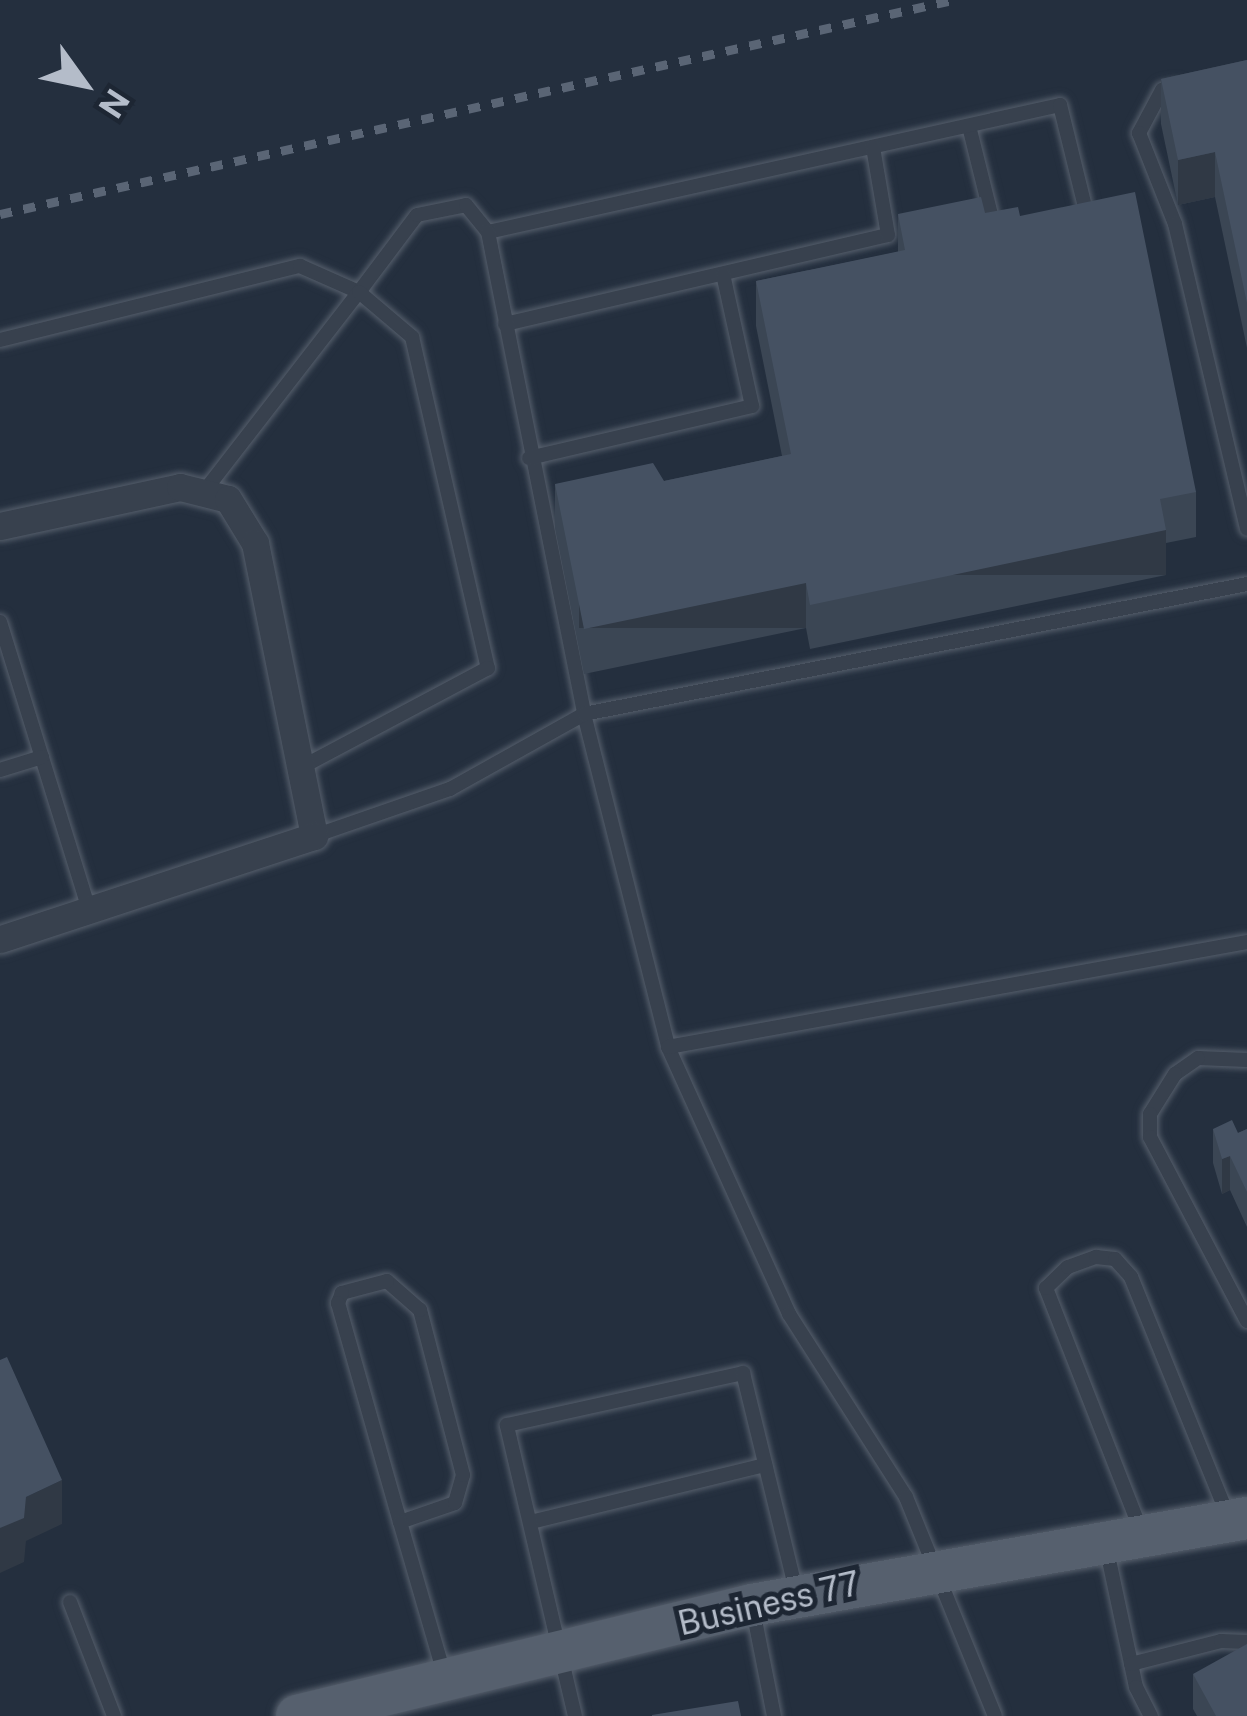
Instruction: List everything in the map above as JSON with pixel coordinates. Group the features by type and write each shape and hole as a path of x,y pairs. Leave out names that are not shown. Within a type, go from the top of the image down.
{"main road":[{"name":"Business 77","path":"297,1716 752,1605 938,1568 1238,1520"}],"street":[{"path":"0,526 149,492 206,489 236,508 255,543 314,836 0,939"}],"lane":[{"path":"1204,81 1162,90 1139,133 1175,224 1247,529"},
{"path":"488,232 1060,106 1084,203"},
{"path":"969,126 991,215"},
{"path":"505,324 889,236 873,147"},
{"path":"206,489 417,215 466,206 488,232 529,458 584,714 668,1047 789,1314 906,1496 995,1716"},
{"path":"0,340 299,266 359,292 412,337 488,668 302,767"},
{"path":"529,458 752,406 723,274"},
{"path":"314,836 450,789 584,714 1247,584"},
{"path":"0,622 90,910"},
{"path":"0,770 42,757"},
{"path":"668,1047 1247,942"},
{"path":"1247,1060 1198,1058 1175,1074 1150,1114 1150,1137 1247,1321"},
{"path":"1151,1716 1131,1664 1124,1538 1046,1288 1067,1267 1096,1257 1115,1259 1131,1277 1238,1520"},
{"path":"400,1522 455,1503 462,1492 419,1310 387,1281 337,1297 400,1522 446,1682"},
{"path":"575,1716 507,1425 743,1373 797,1596"},
{"path":"532,1522 765,1465"},
{"path":"70,1602 114,1716"},
{"path":"752,1605 774,1716"},
{"path":"1131,1664 1221,1641 1247,1642"}],"building":[{"path":"1247,60 1247,303 1215,152 1178,160 1161,79"},
{"path":"1135,192 1196,492 1160,499 1166,530 810,605 806,583 584,629 555,484 653,463 664,481 791,454 756,281 905,250 898,214 981,197 985,213 1018,207 1020,216"},
{"path":"1232,1120 1238,1133 1247,1129 1247,1192 1230,1156 1222,1159 1213,1129"},
{"path":"7,1357 62,1480 26,1497 24,1518 0,1528 0,1360"},
{"path":"1247,1644 1247,1716 1216,1716 1193,1674"},
{"path":"738,1701 741,1716 652,1716 652,1715"}],"railway":[{"path":"0,214 953,0"}]}
